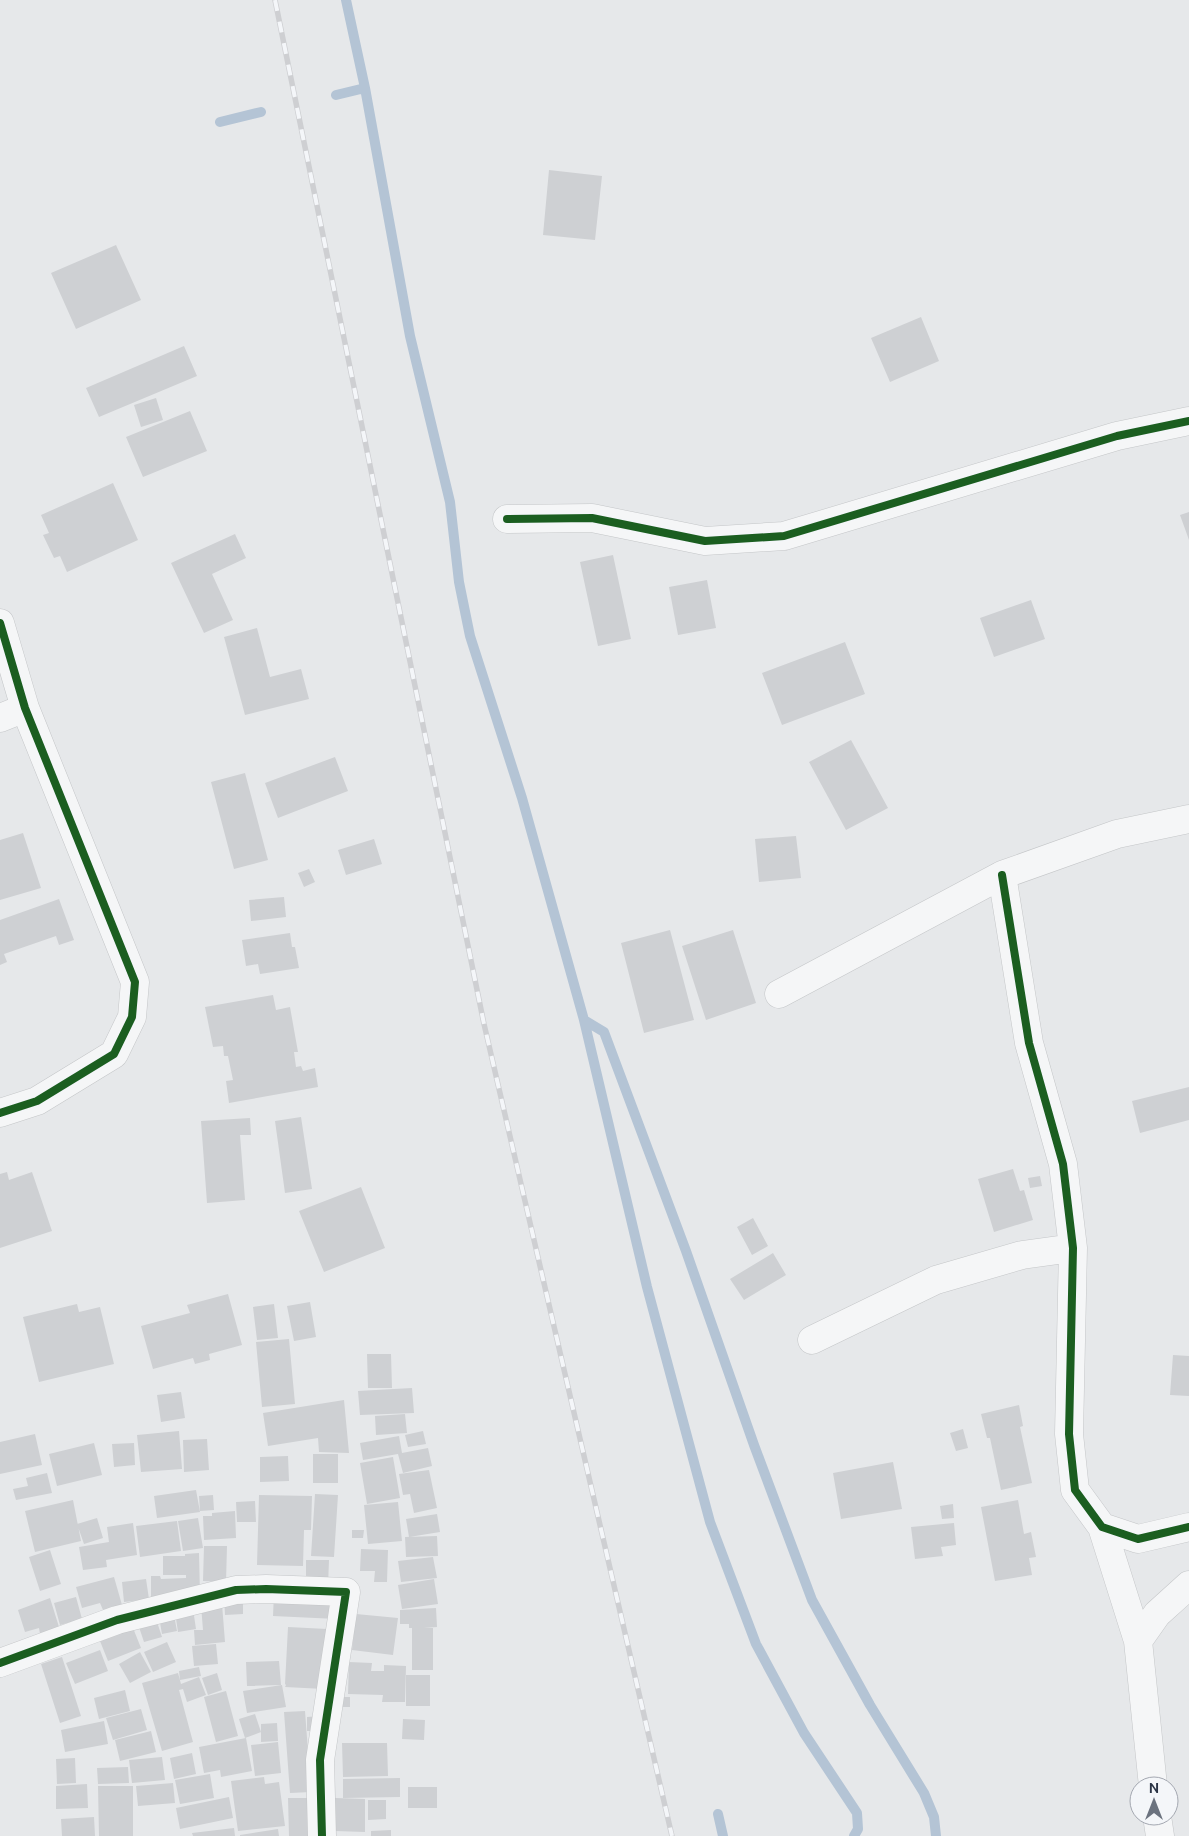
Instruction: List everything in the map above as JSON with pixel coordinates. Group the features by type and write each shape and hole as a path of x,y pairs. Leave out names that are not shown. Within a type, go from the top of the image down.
{"street":[{"path":"507,519 592,518 705,541 784,536 1117,436 1189,421"},
{"path":"0,623 25,708 135,982 132,1018 114,1054 37,1101 0,1113"},
{"path":"0,718 25,708"},
{"path":"779,994 1002,875 1117,834 1189,819"},
{"path":"1002,875 1028,1043 1063,1164 1073,1248 1069,1434 1076,1490 1102,1527 1138,1641 1152,1776"},
{"path":"812,1340 936,1280 1022,1255 1073,1248"},
{"path":"1102,1527 1138,1539 1189,1527"},
{"path":"1138,1641 1157,1614 1189,1585"},
{"path":"0,1662 117,1620 236,1590 266,1589 346,1592 320,1760 322,1836"}],"building":[{"path":"549,170 602,176 595,240 543,235"},
{"path":"116,245 141,300 76,329 51,273"},
{"path":"921,317 939,361 890,382 871,338"},
{"path":"184,346 197,376 99,417 86,388"},
{"path":"156,398 163,420 141,427 134,405"},
{"path":"190,411 207,451 143,477 126,437"},
{"path":"113,483 138,540 67,572 60,556 54,558 43,535 49,533 41,515"},
{"path":"1189,512 1189,540 1180,515"},
{"path":"235,534 246,558 212,574 233,620 204,633 171,563"},
{"path":"613,555 631,639 598,646 580,562"},
{"path":"707,580 716,628 678,635 669,587"},
{"path":"1031,600 1045,639 994,657 980,618"},
{"path":"257,628 270,677 301,669 309,699 245,715 224,637"},
{"path":"845,642 865,694 782,725 762,673"},
{"path":"851,740 888,808 846,830 809,762"},
{"path":"335,757 348,791 278,818 265,783"},
{"path":"245,773 268,860 234,869 211,782"},
{"path":"23,833 41,888 0,900 0,840"},
{"path":"796,836 801,878 759,882 755,839"},
{"path":"374,839 382,864 346,875 338,850"},
{"path":"309,869 315,882 304,887 298,873"},
{"path":"284,897 286,917 251,921 249,900"},
{"path":"59,899 74,940 59,945 56,936 4,954 7,962 0,965 0,920"},
{"path":"670,930 694,1020 644,1033 621,943"},
{"path":"733,930 756,1003 706,1020 682,946"},
{"path":"290,933 292,947 295,947 299,968 260,974 258,964 246,966 242,940"},
{"path":"273,995 276,1010 290,1007 298,1052 294,1052 296,1067 301,1066 303,1071 315,1068 318,1087 229,1103 226,1081 233,1080 228,1056 224,1056 223,1046 213,1047 205,1007"},
{"path":"1189,1087 1189,1120 1140,1133 1132,1101"},
{"path":"301,1117 312,1189 285,1193 275,1121"},
{"path":"250,1118 251,1135 240,1135 245,1200 207,1203 201,1121"},
{"path":"1013,1169 1020,1191 1024,1190 1033,1220 994,1232 978,1179"},
{"path":"7,1172 9,1180 32,1172 52,1231 0,1248 0,1174"},
{"path":"1040,1176 1042,1186 1030,1188 1028,1178"},
{"path":"361,1187 385,1248 324,1272 299,1211"},
{"path":"753,1218 768,1246 752,1255 737,1227"},
{"path":"773,1253 786,1275 744,1300 730,1279"},
{"path":"228,1294 242,1345 209,1354 210,1360 195,1364 193,1358 153,1369 141,1326 190,1313 187,1305"},
{"path":"310,1302 316,1337 294,1341 287,1306"},
{"path":"77,1304 79,1312 100,1307 114,1364 39,1382 23,1317"},
{"path":"274,1304 278,1338 257,1340 253,1307"},
{"path":"289,1339 295,1404 262,1407 256,1342"},
{"path":"367,1354 391,1354 392,1388 368,1388"},
{"path":"1173,1355 1189,1356 1189,1396 1170,1395"},
{"path":"412,1388 414,1413 360,1415 358,1391"},
{"path":"181,1392 185,1418 161,1422 157,1395"},
{"path":"344,1400 349,1453 319,1452 318,1438 268,1446 263,1413"},
{"path":"1019,1405 1023,1426 1020,1427 1032,1483 1001,1490 990,1438 987,1438 981,1414"},
{"path":"405,1414 407,1433 376,1435 375,1416"},
{"path":"963,1429 968,1448 956,1451 950,1433"},
{"path":"179,1431 182,1469 141,1472 137,1435"},
{"path":"423,1431 426,1444 408,1447 405,1435"},
{"path":"35,1434 42,1465 0,1474 0,1442"},
{"path":"399,1436 402,1453 428,1448 432,1466 403,1473 398,1454 363,1460 360,1443"},
{"path":"207,1439 209,1470 184,1472 183,1440"},
{"path":"94,1443 102,1475 57,1486 49,1454"},
{"path":"134,1443 135,1465 114,1467 112,1444"},
{"path":"313,1454 338,1454 338,1483 313,1483"},
{"path":"288,1456 289,1481 260,1482 260,1457"},
{"path":"393,1457 400,1498 367,1504 360,1463"},
{"path":"893,1462 902,1509 841,1519 833,1473"},
{"path":"429,1470 437,1508 414,1513 410,1494 403,1495 399,1474"},
{"path":"47,1473 52,1493 16,1500 13,1489 28,1486 26,1478"},
{"path":"196,1490 200,1512 157,1518 154,1496"},
{"path":"315,1494 338,1495 334,1557 311,1556"},
{"path":"213,1495 214,1510 200,1511 199,1496"},
{"path":"259,1495 312,1496 311,1530 304,1530 303,1566 257,1565"},
{"path":"73,1500 81,1541 35,1552 25,1511"},
{"path":"1018,1500 1024,1534 1031,1532 1036,1557 1029,1558 1032,1575 995,1581 981,1507"},
{"path":"255,1501 256,1522 237,1522 236,1502"},
{"path":"398,1502 402,1541 368,1544 364,1505"},
{"path":"953,1504 954,1518 942,1519 940,1506"},
{"path":"235,1511 236,1538 204,1540 203,1516 212,1516 212,1513"},
{"path":"437,1514 440,1532 409,1537 406,1519"},
{"path":"97,1518 103,1538 84,1544 77,1524"},
{"path":"198,1518 203,1548 183,1551 178,1521"},
{"path":"177,1521 181,1551 140,1557 136,1526"},
{"path":"133,1523 137,1555 106,1560 107,1567 83,1570 79,1547 109,1542 107,1527"},
{"path":"954,1523 956,1545 941,1547 943,1556 915,1559 911,1527"},
{"path":"352,1530 364,1530 363,1538 352,1538"},
{"path":"437,1536 438,1556 406,1557 405,1537"},
{"path":"204,1546 227,1546 226,1582 203,1581"},
{"path":"361,1549 388,1550 387,1582 374,1582 375,1571 360,1571"},
{"path":"50,1550 61,1584 40,1591 29,1557"},
{"path":"199,1553 200,1596 151,1598 151,1576 160,1576 161,1579 186,1578 186,1575 163,1575 163,1556 185,1556 185,1554"},
{"path":"433,1557 437,1578 401,1582 398,1561"},
{"path":"306,1560 329,1560 328,1586 306,1585"},
{"path":"114,1577 122,1605 103,1610 100,1603 82,1608 76,1587"},
{"path":"146,1579 149,1599 124,1602 122,1582"},
{"path":"434,1579 438,1604 402,1609 398,1585"},
{"path":"274,1593 338,1596 337,1619 273,1616"},
{"path":"243,1595 243,1614 225,1615 224,1596"},
{"path":"76,1597 82,1619 60,1625 54,1603"},
{"path":"50,1598 59,1627 40,1634 39,1628 25,1632 18,1610"},
{"path":"222,1604 225,1642 195,1645 194,1630 203,1630 201,1605"},
{"path":"436,1608 437,1627 424,1628 433,1628 433,1670 412,1670 412,1628 409,1628 409,1624 400,1624 400,1610"},
{"path":"193,1609 196,1629 178,1632 175,1612"},
{"path":"356,1614 398,1618 393,1655 352,1650"},
{"path":"174,1615 177,1631 162,1634 159,1617"},
{"path":"155,1616 162,1637 144,1642 137,1621"},
{"path":"129,1618 141,1648 108,1661 96,1631"},
{"path":"288,1627 327,1629 324,1689 285,1687"},
{"path":"167,1642 176,1662 153,1672 144,1652"},
{"path":"216,1644 218,1664 194,1666 192,1646"},
{"path":"100,1650 108,1671 75,1684 66,1663"},
{"path":"140,1652 151,1672 130,1683 119,1664"},
{"path":"62,1657 81,1716 60,1723 41,1664"},
{"path":"279,1661 281,1685 247,1686 246,1662"},
{"path":"349,1662 372,1663 371,1671 384,1671 384,1665 406,1666 405,1702 382,1702 383,1695 348,1694"},
{"path":"199,1667 201,1676 180,1680 179,1671"},
{"path":"178,1673 181,1684 199,1677 206,1695 187,1702 183,1689 179,1690 193,1742 162,1751 142,1683"},
{"path":"217,1673 222,1690 208,1695 202,1678"},
{"path":"406,1675 430,1675 430,1706 406,1706"},
{"path":"282,1685 286,1707 247,1713 243,1691"},
{"path":"125,1690 130,1711 99,1719 94,1698"},
{"path":"226,1691 238,1736 216,1742 204,1697"},
{"path":"338,1697 350,1697 350,1707 338,1707"},
{"path":"141,1709 147,1730 113,1740 106,1718"},
{"path":"305,1711 311,1792 290,1793 284,1712"},
{"path":"255,1714 261,1732 245,1738 239,1719"},
{"path":"320,1716 320,1731 307,1731 307,1717"},
{"path":"403,1719 425,1720 424,1740 402,1739"},
{"path":"104,1721 108,1744 65,1752 61,1730"},
{"path":"277,1723 278,1741 261,1742 261,1724"},
{"path":"151,1731 156,1752 120,1761 115,1740"},
{"path":"246,1738 252,1771 221,1777 220,1770 204,1773 199,1747"},
{"path":"278,1742 281,1773 255,1776 251,1745"},
{"path":"342,1743 387,1743 388,1776 343,1777"},
{"path":"192,1753 196,1774 174,1779 170,1758"},
{"path":"162,1757 165,1780 132,1783 129,1760"},
{"path":"75,1758 76,1783 57,1784 56,1759"},
{"path":"128,1767 129,1783 98,1784 97,1768"},
{"path":"210,1774 214,1798 180,1804 175,1780"},
{"path":"264,1777 265,1784 279,1782 285,1826 238,1831 231,1781"},
{"path":"400,1778 400,1797 343,1798 343,1779"},
{"path":"173,1783 175,1803 138,1806 136,1786"},
{"path":"87,1784 88,1808 56,1809 56,1786"},
{"path":"98,1786 133,1786 133,1836 99,1836"},
{"path":"408,1787 437,1787 437,1808 408,1808"},
{"path":"229,1797 233,1818 180,1829 176,1808"},
{"path":"288,1798 308,1798 309,1836 289,1836"},
{"path":"335,1798 365,1799 365,1832 335,1831"},
{"path":"368,1800 386,1800 386,1819 368,1820"},
{"path":"94,1817 95,1836 62,1836 61,1819"},
{"path":"234,1828 235,1836 193,1836 192,1833"},
{"path":"278,1829 279,1836 240,1836 240,1835"},
{"path":"391,1830 391,1836 371,1836 371,1831"}],"waterway":[{"path":"346,0 365,88 410,336 450,502 459,582 470,636 522,798 584,1020 647,1287 710,1522 756,1644 804,1733 857,1813 858,1829 854,1836"},
{"path":"336,95 365,88"},
{"path":"220,122 261,112"},
{"path":"584,1020 604,1032 686,1251 754,1445 812,1600 870,1705 924,1793 934,1817 936,1836"},
{"path":"718,1814 723,1836"}],"railway":[{"path":"275,0 484,1024 672,1836"}],"cycle path":[{"path":"507,519 592,518 705,541 784,536 1117,436 1189,421"},
{"path":"0,623 25,708 135,982 132,1017 114,1054 37,1101 0,1113"},
{"path":"1002,875 1029,1043 1063,1164 1073,1248 1069,1434 1075,1490 1102,1527 1138,1539 1189,1527"},
{"path":"0,1663 117,1620 236,1590 266,1589 346,1592 320,1760 322,1836"}]}
